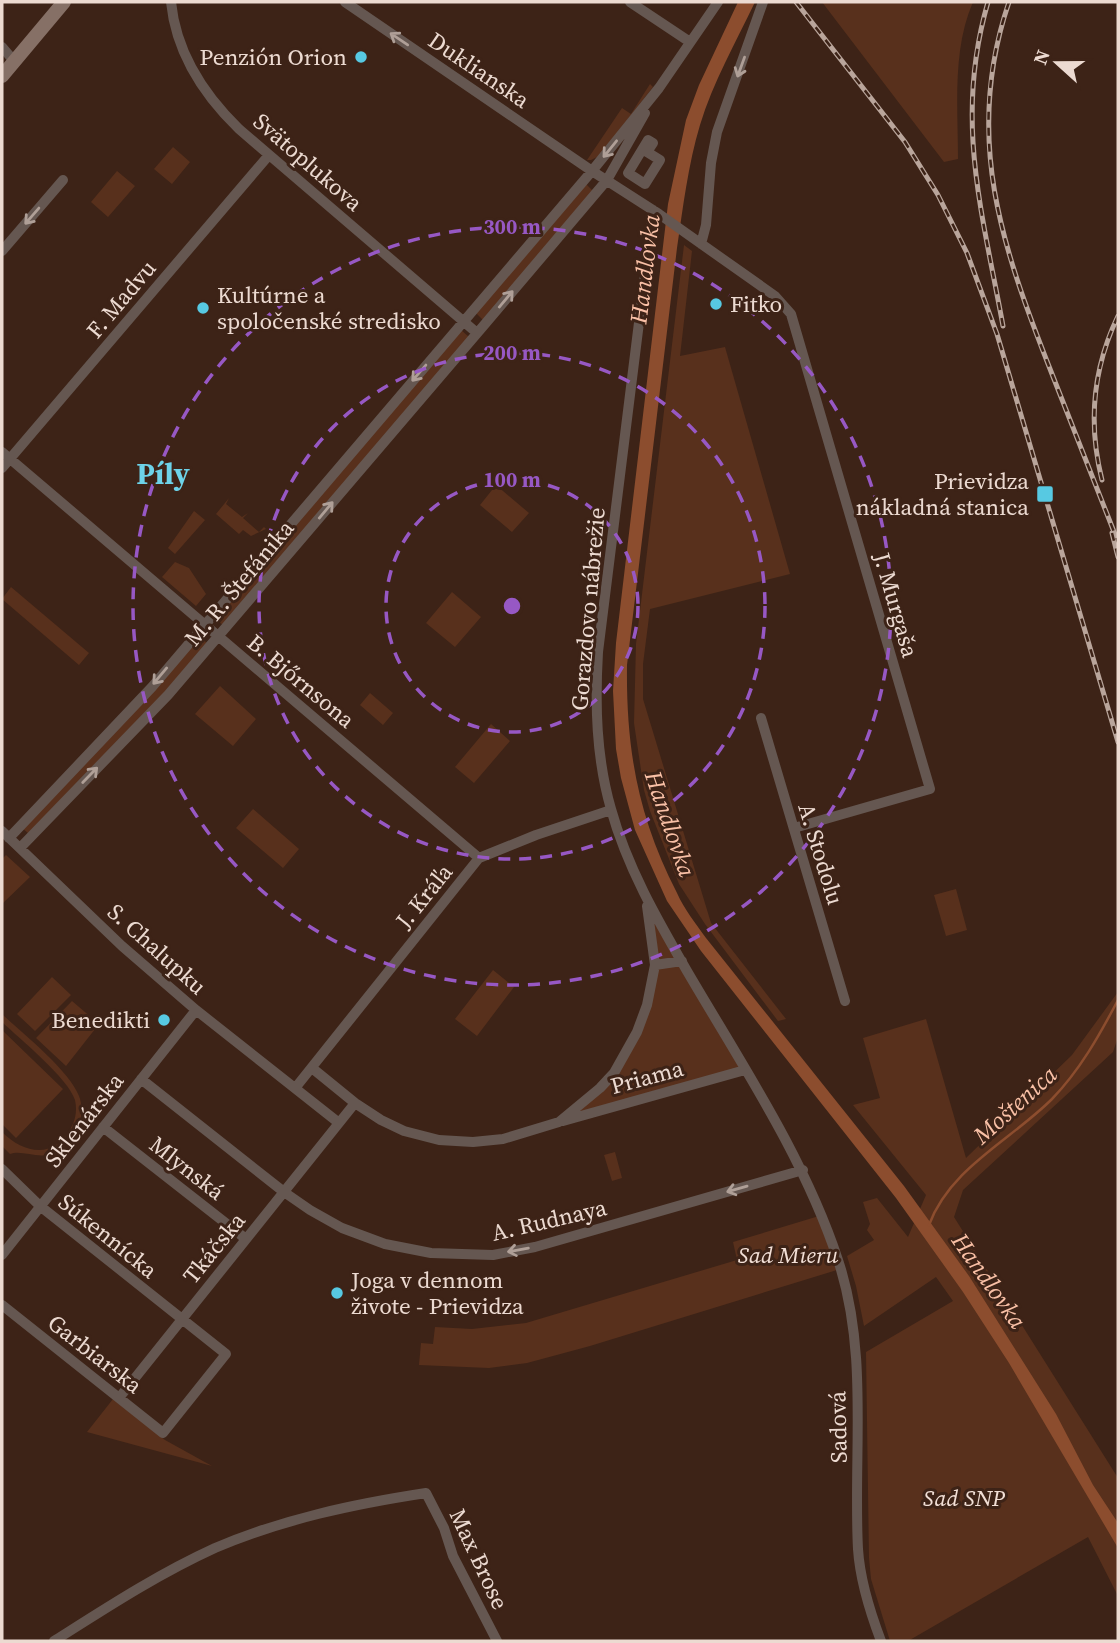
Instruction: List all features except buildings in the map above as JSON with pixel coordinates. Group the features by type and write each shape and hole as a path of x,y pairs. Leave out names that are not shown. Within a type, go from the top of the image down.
{"street":[{"path":"2,76 65,2"},
{"name":"Svätoplukova","path":"171,2 180,44 195,77 219,110 464,321"},
{"name":"Duklianska","path":"345,2 592,171"},
{"path":"630,2 690,42"},
{"path":"659,88 718,2"},
{"path":"701,244 706,225 711,163 717,132 762,2"},
{"path":"2,47 14,61"},
{"name":"M. R. Štefánika","path":"5,834 152,687 592,171 659,88"},
{"name":"M. R. Štefánika","path":"20,848 165,699 607,180 659,88"},
{"name":"F. Madvu","path":"2,468 6,456 269,155"},
{"path":"592,171 607,180"},
{"path":"2,251 63,180"},
{"name":"J. Murgaša","path":"607,180 775,296 791,314 930,789 794,828"},
{"name":"Gorazdovo nábrežie","path":"656,212 598,652 597,733 611,810 647,902 803,1170 821,1213"},
{"path":"464,321 477,333"},
{"name":"B. Bjőrnsona","path":"6,456 479,858"},
{"name":"A. Stodolu","path":"761,718 845,1001"},
{"name":"J. Kráľa","path":"312,1068 479,858 536,835 611,810"},
{"name":"S. Chalupku","path":"5,834 116,941 196,1010 339,1123"},
{"path":"559,1122 600,1088 623,1058 642,1018 655,965 647,902"},
{"path":"655,965 682,961"},
{"name":"Sklenárska","path":"2,1255 196,1010"},
{"path":"296,1087 312,1068 355,1103 339,1123"},
{"name":"Priama","path":"355,1103 395,1127 439,1140 473,1142 503,1139 745,1070"},
{"name":"A. Rudnaya","path":"141,1079 310,1210 342,1228 386,1244 431,1253 493,1255 556,1242 803,1170"},
{"name":"Tkáčska","path":"119,1398 339,1123"},
{"name":"Mlynská","path":"103,1127 246,1240"},
{"name":"Súkennícka","path":"2,1169 40,1206 226,1354 163,1433"},
{"name":"Sadová","path":"821,1213 844,1278 851,1324 858,1423 858,1551 871,1614 881,1641"},
{"name":"Garbiarska","path":"2,1305 163,1433"},
{"name":"Max Brose","path":"54,1641 148,1582 216,1548 256,1532 324,1511 426,1493 444,1528 453,1556 498,1641"}],"green space":[{"path":"822,2 973,2 966,20 959,59 958,159 944,162"},
{"path":"650,84 653,87 599,156 587,160 622,108 631,114"},
{"path":"173,147 190,162 172,184 154,169"},
{"path":"117,171 135,186 108,217 91,202"},
{"path":"586,184 593,191 483,320 476,313"},
{"path":"684,245 692,251 680,356 725,347 790,574 650,609 643,664 643,699 711,923 786,1019 778,1021 705,924 679,884 644,790 634,723 636,644"},
{"path":"461,330 469,337 223,625 215,619"},
{"path":"496,485 529,513 512,532 480,505"},
{"path":"229,498 226,504 242,517 248,513 243,518 259,532 264,527 266,529 251,536 243,530 239,534 216,514"},
{"path":"194,511 205,520 175,554 168,548"},
{"path":"175,562 189,568 206,594 196,606 162,577"},
{"path":"11,587 89,653 79,665 2,599"},
{"path":"452,592 481,617 455,647 426,623"},
{"path":"200,637 207,643 164,693 28,833 22,828"},
{"path":"220,686 256,719 233,746 195,714"},
{"path":"370,693 393,713 383,725 360,705"},
{"path":"491,724 510,741 474,783 455,767"},
{"path":"253,809 299,849 283,868 236,828"},
{"path":"6,855 30,877 2,904 2,859"},
{"path":"956,889 967,930 946,936 934,895"},
{"path":"647,900 745,1070 566,1118 599,1086 638,1032 655,966"},
{"path":"493,970 514,987 477,1036 455,1019"},
{"path":"52,977 71,995 35,1031 17,1014"},
{"name":"Sad SNP","path":"1118,992 1118,1037 1113,1052 963,1190 954,1217 1118,1478 1118,1596 1088,1537 908,1641 890,1641 871,1579 869,1558 866,1352 953,1301 936,1277 864,1326 847,1256 874,1240 867,1230 870,1224 863,1202 877,1198 908,1237 926,1195 853,1105 880,1098 863,1038 926,1019 966,1158 1072,1055"},
{"path":"72,1001 99,1024 66,1066 36,1038"},
{"path":"2,1014 56,1064 79,1096 82,1112 78,1128 69,1142 57,1152 44,1155 10,1154 2,1146 2,1132 11,1140 30,1149 40,1150 58,1144 73,1123 76,1110 71,1091 43,1059 2,1022"},
{"path":"2,1030 63,1089 16,1138 2,1124"},
{"path":"615,1152 622,1178 612,1181 604,1155"},
{"name":"Sad Mieru","path":"819,1216 837,1270 527,1363 489,1368 419,1365 421,1343 433,1344 435,1327 472,1329 526,1323 737,1260 733,1242"},
{"path":"113,1399 165,1440 212,1466 87,1432"}],"shaded area":[{"path":"738,2 755,2 705,109 689,171 677,248 627,665 629,726 637,782 653,837 687,911 904,1186 969,1276 1056,1414 1093,1485 1118,1523 1118,1548 1009,1363 963,1292 896,1198 701,951 667,901 635,830 621,778 616,749 613,691 616,643 668,204 686,120 699,85"}],"waterway":[{"name":"Moštenica","path":"929,1225 951,1187 966,1171 1036,1114 1062,1088 1104,1027 1118,1000"}],"railway":[{"path":"796,2 905,142 938,195 967,253 997,334 1118,742"},
{"path":"988,2 978,45 972,126 980,204 1003,326"},
{"path":"1009,2 996,52 989,99 989,146 1004,236 1034,327 1118,542"},
{"path":"1102,480 1095,438 1095,396 1103,356 1118,316"},
{"path":"1112,533 1118,557"}],"place":[{"name":"Penzión Orion","path":"361,57"},
{"name":"Fitko","path":"716,304"},
{"name":"Kultúrne a spoločenské stredisko","path":"203,308"},
{"name":"Prievidza nákladná stanica","path":"1045,494"},
{"name":"Benedikti","path":"164,1020"},
{"name":"Joga v dennom živote - Prievidza","path":"337,1293"}],"district":[{"name":"Píly","path":"163,474"}],"water label":[{"name":"Handlovka","path":"645,269"},
{"name":"Handlovka","path":"670,824"},
{"name":"Handlovka","path":"989,1281"}]}
